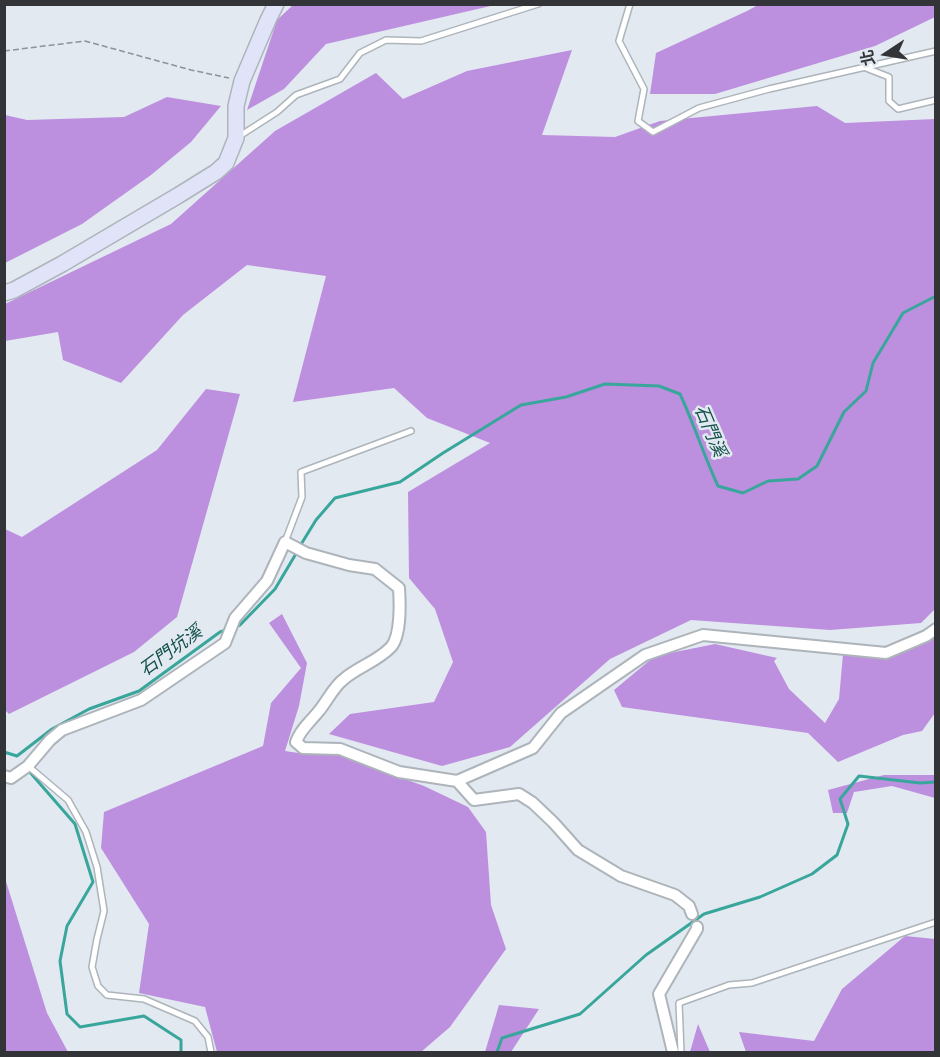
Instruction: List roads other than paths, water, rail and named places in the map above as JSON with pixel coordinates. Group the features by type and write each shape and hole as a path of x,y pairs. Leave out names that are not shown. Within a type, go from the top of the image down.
{"street":[{"path":"4,293 62,264 216,172 225,163 236,138 236,106 242,81 276,4"},
{"path":"4,776 11,778 26,768 50,740 62,730 141,700 225,643 235,618 267,581 289,544 304,552 349,566 375,569 399,588 400,602 397,635 392,646 342,680 319,712 298,735 296,742 303,748 340,749 399,772 457,781 532,748 561,713 645,655 703,635 886,653 926,636 936,629"},
{"path":"457,781 474,800 519,794 533,803 578,850 621,876 675,895 689,906 692,914"},
{"path":"672,1053 659,994 697,927"}],"lane":[{"path":"236,138 277,112 296,95 340,79 360,54 386,40 421,40 538,4"},
{"path":"630,4 619,41 644,89 638,121 653,132 699,108 769,89 936,51"},
{"path":"866,68 889,77 889,101 898,109 936,100"},
{"path":"289,544 303,497 302,472 411,431"},
{"path":"26,768 68,800 89,841 97,867 104,911 92,968 98,986 107,995 144,999 195,1021 208,1037 211,1053"},
{"path":"692,914 697,927"},
{"path":"681,1053 679,1003 729,985 752,983 936,922"}],"waterway":[{"name":"石門溪","path":"300,546 316,520 335,498 400,482 521,405 566,397 605,384 659,386 680,394 718,486 743,493 768,481 798,479 817,466 844,412 866,391 873,363 903,313 936,296"},
{"name":"石門坑溪","path":"235,627 240,625 275,589 297,552"},
{"name":"石門坑溪","path":"4,752 17,756 52,729 89,709 139,691 220,632 226,630"},
{"path":"28,770 75,824 93,882 67,926 60,961 67,1014 80,1027 144,1016 181,1040 181,1052"},
{"path":"497,1052 502,1038 580,1014 646,955 704,914 760,897 812,874 837,855 848,824 840,799 859,776 920,783 936,782"}]}
